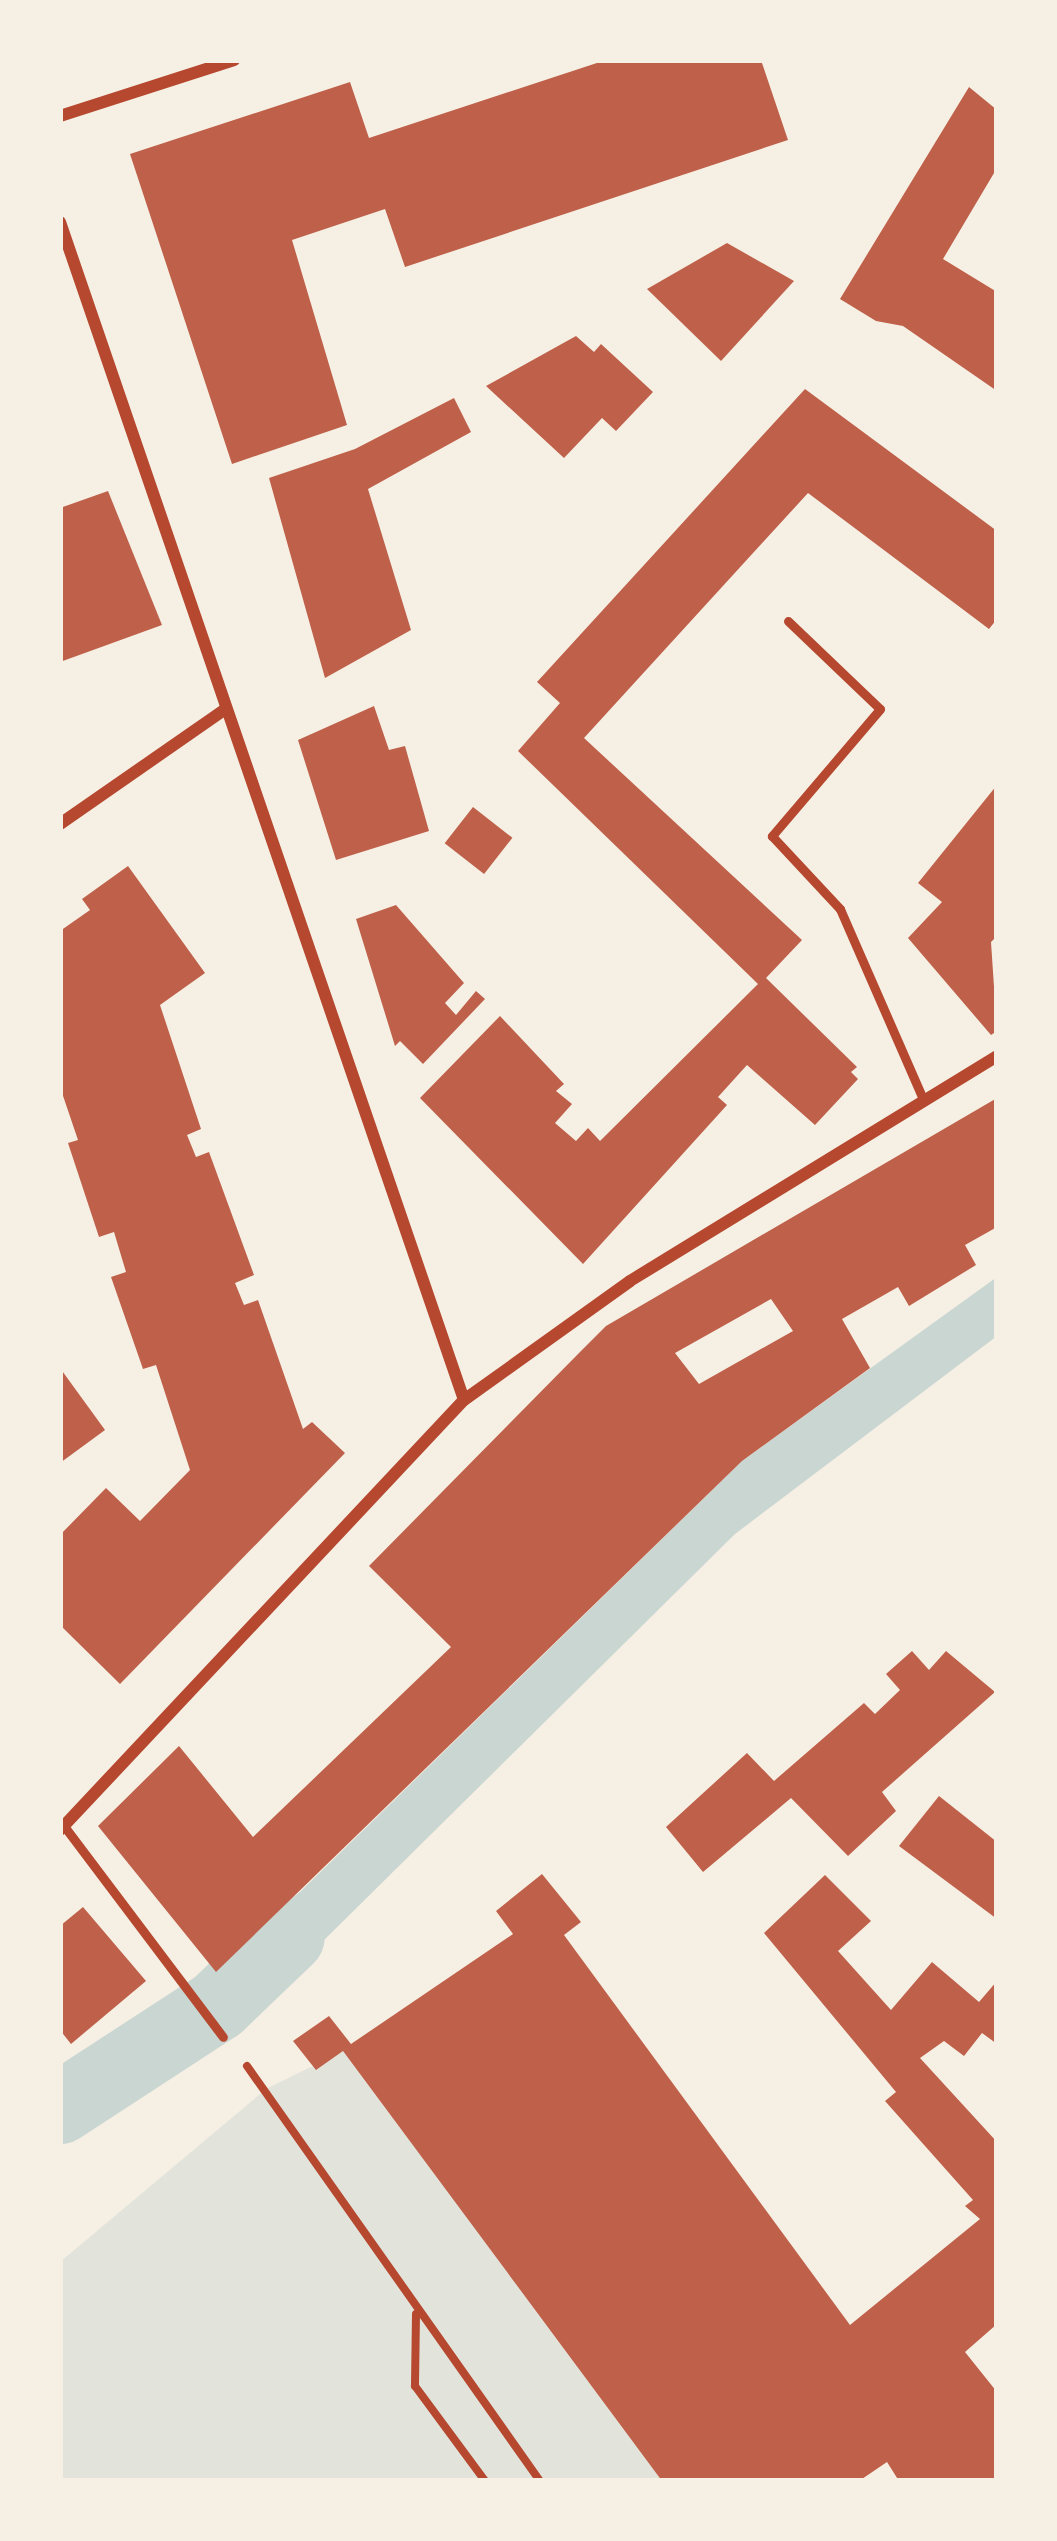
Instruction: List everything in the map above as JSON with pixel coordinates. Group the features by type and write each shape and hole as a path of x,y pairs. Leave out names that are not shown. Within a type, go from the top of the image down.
{"street":[{"path":"60,116 234,60"},
{"path":"60,222 464,1400"},
{"path":"60,824 224,710"},
{"path":"62,1828 464,1400 630,1281 922,1097 997,1056"}],"lane":[{"path":"788,621 880,710 772,836 840,909 922,1097"},
{"path":"62,1828 223,2037"}],"path":[{"path":"223,2037 416,2314 540,2481"},
{"path":"416,2314 415,2386 485,2481"}],"shaded area":[{"path":"997,1277 997,1336 735,1534 236,2027 200,1982 209,1963 300,1892 742,1461"},
{"path":"174,2003 210,2048 60,2142 60,2082"},
{"path":"343,2051 662,2481 60,2481 60,2262 266,2089"}],"building":[{"path":"606,60 761,60 788,140 405,267 385,209 292,240 347,425 232,464 130,154 350,82 369,138"},
{"path":"969,87 997,110 997,168 943,259 997,292 997,391 903,326 876,321 840,299"},
{"path":"727,243 794,281 721,361 647,289"},
{"path":"576,336 594,352 601,344 653,392 616,431 602,418 564,458 486,386"},
{"path":"805,389 997,531 997,619 989,629 808,493 584,738 802,940 766,978 857,1067 851,1072 858,1079 815,1125 747,1065 718,1097 727,1105 583,1264 420,1098 500,1016 564,1084 556,1091 572,1104 555,1123 576,1141 588,1128 600,1141 758,984 518,751 560,703 537,682"},
{"path":"454,398 471,432 368,489 411,630 325,678 269,478 355,449"},
{"path":"108,491 162,625 60,662 60,508"},
{"path":"374,706 389,750 405,746 429,831 336,860 298,740"},
{"path":"997,785 997,936 991,942 997,1031 991,1035 908,938 942,902 918,883"},
{"path":"473,807 512,838 484,874 445,843"},
{"path":"128,866 205,973 160,1005 201,1129 187,1135 196,1157 209,1152 254,1275 235,1283 244,1305 258,1300 303,1429 312,1422 345,1453 120,1684 60,1625 60,1535 106,1488 140,1521 190,1470 156,1365 143,1369 111,1277 126,1272 114,1232 99,1237 68,1143 78,1140 60,1087 60,931 90,910 82,899"},
{"path":"396,905 464,983 445,1003 456,1015 476,991 485,999 423,1064 400,1041 395,1046 356,919"},
{"path":"997,1098 997,1227 965,1245 976,1265 909,1306 898,1287 842,1319 870,1368 742,1461 216,1972 98,1826 179,1746 253,1837 451,1647 369,1566 606,1326","holes":["771,1299 793,1331 699,1384 675,1353"]},
{"path":"60,1368 105,1430 60,1463"},
{"path":"912,1651 929,1670 946,1651 995,1692 882,1792 896,1811 848,1856 791,1798 703,1872 666,1827 747,1753 774,1781 864,1703 875,1714 900,1690 886,1674"},
{"path":"939,1796 997,1842 997,1919 899,1846"},
{"path":"542,1874 581,1922 564,1935 850,2325 980,2219 965,2206 973,2200 885,2101 896,2092 764,1933 825,1875 871,1921 838,1951 891,2010 932,1962 979,2002 997,1981 997,2044 982,2033 964,2056 944,2041 920,2058 997,2142 997,2324 965,2352 997,2392 997,2481 899,2481 887,2462 859,2481 662,2481 343,2051 316,2070 293,2041 329,2016 351,2044 513,1934 496,1911"},
{"path":"83,1907 146,1981 71,2044 60,2030 60,1926"}],"waterway":[{"path":"60,2108 218,2005 289,1937"}]}
